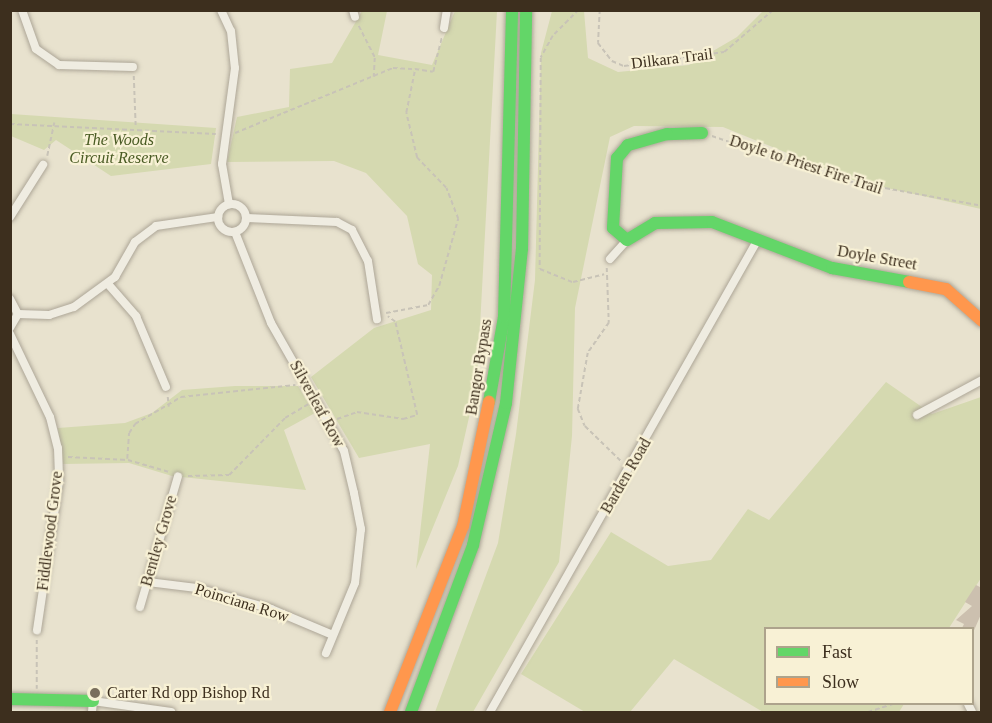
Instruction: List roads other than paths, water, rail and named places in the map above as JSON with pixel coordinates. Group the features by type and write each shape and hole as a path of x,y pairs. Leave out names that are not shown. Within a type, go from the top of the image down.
{"main road":[{"name":"Bangor Bypass","path":"390,712 462,526 487,415 504,317 512,10"},
{"name":"Bangor Bypass","path":"411,712 470,554 506,403 522,249 526,10"},
{"path":"627,240 613,228 617,158 628,145 667,134 702,134"},
{"name":"Doyle Street","path":"627,240 655,223 689,220 722,224 832,268 946,289 981,321"},
{"path":"10,699 37,699 93,707"}],"street":[{"path":"22,10 36,49 59,65 133,67"},
{"path":"18,314 64,312 108,284 145,232 170,222 218,217 229,204 224,136 235,68 231,30 222,10"},
{"path":"444,28 447,10"},
{"path":"10,217 43,165"},
{"path":"229,204 240,205 247,218"},
{"path":"218,217 225,230 236,232 247,218"},
{"path":"247,218 337,222 352,230 368,261 377,317"},
{"name":"Silverleaf Row","path":"236,232 271,323 302,382 344,451 361,529 356,583 326,653"},
{"name":"Barden Road","path":"490,712 758,239"},
{"path":"610,259 627,240"},
{"path":"108,284 136,316 166,387"},
{"path":"10,299 18,314"},
{"path":"10,328 18,314"},
{"name":"Fiddlewood Grove","path":"10,334 50,417 58,459 37,630"},
{"path":"917,415 981,380"},
{"name":"Bentley Grove","path":"140,607 178,476"},
{"name":"Poinciana Row","path":"148,582 197,588 271,609 333,635"},
{"path":"93,707 171,712"}],"place":[{"name":"Carter Rd opp Bishop Rd","path":"95,693"}],"park label":[{"name":"The Woods Circuit Reserve","path":"119,149"}]}
